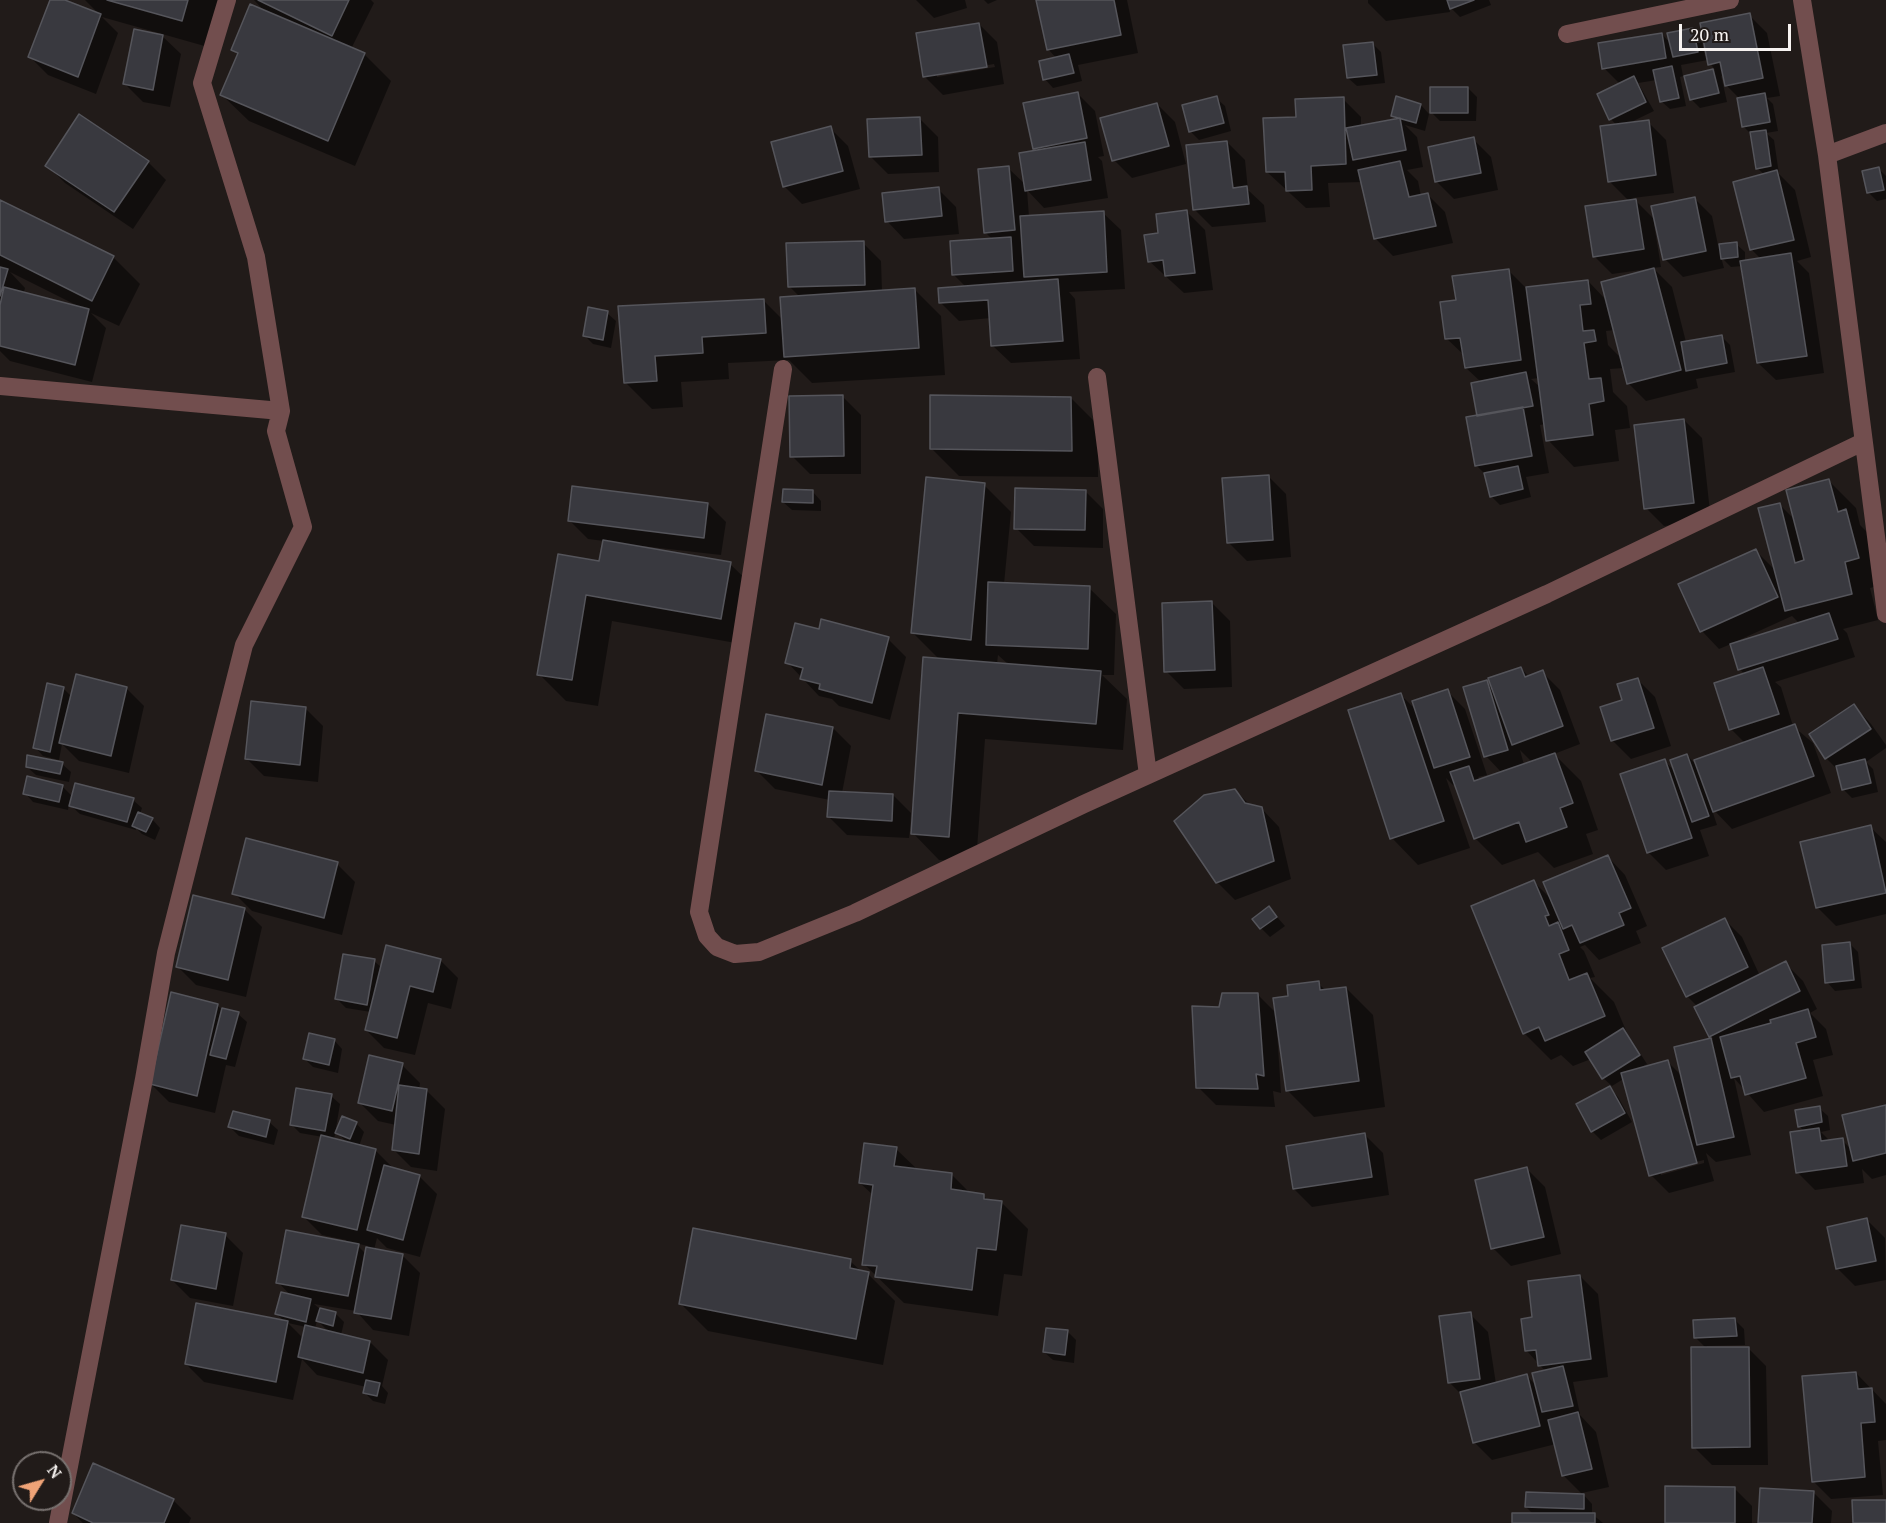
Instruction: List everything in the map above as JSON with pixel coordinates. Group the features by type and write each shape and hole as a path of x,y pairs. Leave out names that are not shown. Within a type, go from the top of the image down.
{"street":[{"path":"58,1523 144,1079 166,953 244,645 303,527 276,430 281,411 256,257 202,83 227,0"},
{"path":"1568,34 1730,0"},
{"path":"1802,0 1827,155 1886,614"},
{"path":"1827,155 1886,133"},
{"path":"783,369 699,912 707,936 717,947 735,954 759,952 855,914 1148,775 1546,594 1863,442"},
{"path":"1097,377 1148,775"},
{"path":"0,386 281,411"}],"building":[{"path":"50,0 65,0 101,14 78,77 28,57"},
{"path":"107,0 188,0 182,21"},
{"path":"258,0 349,0 332,36"},
{"path":"1036,0 1114,0 1121,35 1047,50"},
{"path":"1447,0 1474,0 1450,9"},
{"path":"250,4 365,53 328,141 220,95 238,53 231,50"},
{"path":"1750,13 1763,78 1725,86 1720,62 1708,65 1700,23"},
{"path":"979,23 987,67 923,77 916,33"},
{"path":"1693,28 1698,52 1673,57 1667,33"},
{"path":"134,29 163,35 153,90 123,84"},
{"path":"1662,33 1666,58 1602,69 1598,43"},
{"path":"1373,42 1377,75 1347,78 1343,45"},
{"path":"1069,54 1074,73 1043,80 1039,61"},
{"path":"1672,66 1679,98 1660,102 1653,70"},
{"path":"1713,69 1719,93 1690,100 1684,76"},
{"path":"1634,76 1646,102 1609,120 1597,94"},
{"path":"1430,87 1468,87 1468,113 1430,113"},
{"path":"1078,92 1087,138 1033,149 1023,103"},
{"path":"1765,93 1770,122 1742,127 1737,98"},
{"path":"1217,96 1224,123 1189,132 1182,105"},
{"path":"1396,96 1421,104 1416,123 1391,116"},
{"path":"1344,97 1346,164 1311,166 1312,190 1286,191 1285,172 1266,172 1263,118 1296,117 1295,99"},
{"path":"1157,103 1169,146 1112,161 1100,118"},
{"path":"79,114 149,161 114,212 45,166"},
{"path":"920,117 922,155 869,157 867,119"},
{"path":"1400,118 1406,150 1353,160 1346,128"},
{"path":"1649,120 1656,175 1608,182 1600,126"},
{"path":"831,126 843,171 783,187 771,142"},
{"path":"1766,130 1771,166 1756,169 1750,132"},
{"path":"1474,137 1481,173 1435,182 1428,147"},
{"path":"1227,141 1233,188 1247,186 1249,204 1193,210 1186,145"},
{"path":"1085,142 1091,180 1025,191 1019,153"},
{"path":"1400,161 1409,197 1428,193 1436,226 1374,239 1358,170"},
{"path":"1009,166 1015,230 984,233 978,169"},
{"path":"1879,167 1884,190 1867,193 1862,171"},
{"path":"1777,170 1794,240 1750,250 1733,182"},
{"path":"939,187 942,216 885,222 882,193"},
{"path":"1695,197 1706,251 1663,260 1651,206"},
{"path":"1636,199 1644,249 1593,257 1585,206"},
{"path":"0,200 114,256 92,301 0,255"},
{"path":"1187,210 1195,273 1165,276 1163,260 1148,262 1144,235 1158,233 1156,214"},
{"path":"1104,211 1107,272 1024,277 1020,216"},
{"path":"1011,237 1013,271 952,275 950,241"},
{"path":"864,241 865,285 788,287 786,243"},
{"path":"1737,242 1738,257 1721,259 1719,244"},
{"path":"1791,253 1807,356 1757,363 1740,261"},
{"path":"0,267 8,269 0,296"},
{"path":"1654,268 1681,370 1627,384 1601,282"},
{"path":"1509,269 1521,360 1465,368 1460,338 1445,339 1440,302 1456,300 1452,276"},
{"path":"1058,279 1063,341 991,346 988,300 939,303 938,288"},
{"path":"1588,280 1591,304 1580,305 1583,331 1594,330 1596,341 1584,343 1589,379 1601,378 1604,401 1589,404 1593,435 1546,441 1526,287"},
{"path":"4,287 89,309 75,365 0,346 0,305"},
{"path":"915,288 919,348 784,357 780,297"},
{"path":"764,299 766,333 702,337 703,353 655,356 657,381 624,383 618,306"},
{"path":"588,307 608,311 603,340 583,336"},
{"path":"1722,335 1727,363 1686,371 1681,342"},
{"path":"1526,372 1533,406 1477,416 1471,383"},
{"path":"843,395 844,456 790,457 789,396"},
{"path":"930,395 1071,397 1072,451 930,449"},
{"path":"1523,407 1532,456 1475,466 1466,417"},
{"path":"1684,419 1694,503 1644,509 1634,425"},
{"path":"1518,466 1523,489 1490,497 1484,473"},
{"path":"1269,475 1273,540 1227,543 1222,478"},
{"path":"926,477 985,483 971,640 911,633"},
{"path":"1829,479 1838,512 1846,509 1859,558 1845,562 1852,594 1785,611 1758,508 1780,503 1795,563 1804,560 1786,490"},
{"path":"572,486 708,503 704,538 568,521"},
{"path":"1015,488 1086,490 1085,530 1014,529"},
{"path":"783,489 813,490 813,503 782,502"},
{"path":"603,540 731,562 721,619 586,595 572,680 537,675 558,554 599,561"},
{"path":"1756,549 1778,597 1700,632 1678,584"},
{"path":"988,582 1090,586 1088,649 986,645"},
{"path":"1212,601 1215,670 1164,672 1162,603"},
{"path":"1829,613 1838,639 1738,670 1730,644"},
{"path":"821,619 889,637 872,703 819,689 820,684 800,679 803,668 785,663 795,623 819,629"},
{"path":"923,657 1101,671 1096,724 958,713 949,837 911,834"},
{"path":"1521,667 1525,677 1543,670 1563,726 1512,745 1488,678"},
{"path":"1763,667 1779,714 1729,730 1714,683"},
{"path":"76,674 127,687 111,756 59,743"},
{"path":"1638,678 1654,728 1611,741 1600,707 1622,700 1617,684"},
{"path":"1487,680 1508,750 1484,757 1463,687"},
{"path":"47,683 64,687 50,752 33,748"},
{"path":"1448,689 1470,757 1434,768 1412,701"},
{"path":"1401,693 1444,821 1390,839 1348,710"},
{"path":"251,701 306,707 300,765 245,759"},
{"path":"1854,704 1871,729 1825,759 1809,734"},
{"path":"766,714 833,727 822,785 755,771"},
{"path":"1795,724 1814,776 1713,812 1694,760"},
{"path":"1555,753 1573,803 1560,808 1567,827 1526,842 1519,822 1474,839 1450,772 1469,766 1474,781"},
{"path":"1687,754 1709,816 1692,822 1670,760"},
{"path":"27,755 63,762 60,774 26,767"},
{"path":"1665,759 1692,838 1647,853 1620,774"},
{"path":"1865,759 1871,783 1842,790 1836,766"},
{"path":"27,776 63,785 59,802 23,794"},
{"path":"75,783 134,798 127,822 69,806"},
{"path":"1235,789 1245,803 1262,807 1274,861 1216,883 1174,821 1204,795"},
{"path":"829,791 893,794 892,821 827,817"},
{"path":"138,812 153,818 146,832 132,826"},
{"path":"1871,825 1886,893 1816,908 1800,842"},
{"path":"246,838 338,862 324,918 232,894"},
{"path":"1608,855 1631,908 1619,913 1624,925 1580,943 1572,925 1563,929 1543,882"},
{"path":"1534,880 1549,915 1545,916 1549,926 1558,922 1569,950 1559,954 1569,980 1587,973 1605,1016 1545,1041 1539,1027 1523,1034 1471,906"},
{"path":"193,895 245,908 228,980 176,967"},
{"path":"1269,906 1277,917 1260,929 1252,919"},
{"path":"1725,918 1748,967 1686,997 1662,948"},
{"path":"1850,942 1854,980 1825,983 1822,945"},
{"path":"386,945 441,959 433,992 410,986 397,1038 365,1030"},
{"path":"343,954 375,959 367,1005 335,999"},
{"path":"1786,961 1800,991 1709,1037 1694,1007"},
{"path":"1319,981 1320,990 1346,987 1359,1081 1286,1091 1273,998 1288,996 1287,985"},
{"path":"171,992 218,1004 197,1096 150,1084"},
{"path":"1222,993 1258,993 1264,1076 1256,1074 1258,1089 1196,1088 1192,1006 1219,1007"},
{"path":"222,1008 239,1012 226,1059 210,1055"},
{"path":"1808,1009 1816,1037 1796,1043 1806,1078 1745,1095 1740,1076 1731,1078 1720,1037 1771,1023 1770,1020"},
{"path":"1623,1028 1640,1055 1602,1079 1585,1052"},
{"path":"309,1033 335,1039 329,1065 303,1059"},
{"path":"1711,1038 1734,1137 1697,1145 1674,1047"},
{"path":"369,1055 403,1063 392,1111 358,1103"},
{"path":"1668,1060 1697,1163 1649,1176 1621,1073"},
{"path":"399,1085 427,1089 419,1154 392,1150"},
{"path":"1610,1086 1625,1113 1591,1132 1576,1104"},
{"path":"296,1088 332,1094 325,1131 290,1125"},
{"path":"1886,1105 1886,1153 1853,1161 1842,1115"},
{"path":"1820,1106 1822,1122 1798,1127 1795,1110"},
{"path":"233,1111 270,1120 266,1137 228,1127"},
{"path":"342,1116 357,1122 350,1139 335,1133"},
{"path":"1819,1128 1821,1141 1843,1138 1847,1166 1796,1173 1790,1132"},
{"path":"1365,1133 1372,1177 1293,1189 1286,1146"},
{"path":"321,1135 376,1149 357,1230 302,1217"},
{"path":"864,1143 897,1147 894,1166 952,1173 951,1189 984,1194 984,1199 1002,1201 996,1250 977,1248 972,1290 875,1277 877,1266 862,1265 873,1185 859,1183"},
{"path":"384,1165 420,1175 403,1240 367,1230"},
{"path":"1527,1167 1544,1237 1491,1249 1475,1180"},
{"path":"1867,1218 1876,1261 1836,1269 1827,1227"},
{"path":"181,1225 226,1233 216,1289 171,1280"},
{"path":"693,1228 851,1259 850,1268 869,1272 856,1339 679,1304"},
{"path":"286,1230 359,1244 348,1296 276,1283"},
{"path":"366,1247 403,1254 391,1319 354,1313"},
{"path":"1580,1275 1591,1359 1538,1366 1536,1350 1525,1351 1521,1319 1532,1317 1528,1281"},
{"path":"281,1292 311,1299 306,1322 275,1314"},
{"path":"196,1303 288,1321 276,1382 185,1364"},
{"path":"320,1308 336,1312 333,1326 316,1321"},
{"path":"1471,1312 1480,1379 1448,1383 1439,1316"},
{"path":"1735,1318 1737,1336 1694,1338 1693,1320"},
{"path":"305,1325 370,1341 363,1373 298,1357"},
{"path":"1046,1328 1068,1330 1065,1355 1043,1352"},
{"path":"1691,1347 1749,1347 1750,1447 1692,1448"},
{"path":"1563,1366 1573,1406 1542,1412 1532,1373"},
{"path":"1856,1372 1858,1389 1872,1388 1875,1422 1861,1423 1865,1477 1812,1482 1802,1376"},
{"path":"1527,1374 1540,1426 1473,1443 1460,1392"},
{"path":"366,1380 380,1383 377,1396 363,1393"},
{"path":"1578,1412 1592,1469 1562,1476 1548,1420"},
{"path":"93,1463 174,1499 164,1523 93,1523 72,1513"},
{"path":"1665,1486 1735,1487 1735,1523 1665,1523"},
{"path":"1760,1488 1814,1491 1812,1523 1758,1523"},
{"path":"1526,1492 1584,1494 1584,1509 1525,1507"},
{"path":"1852,1500 1886,1500 1886,1523 1853,1523"},
{"path":"1512,1513 1595,1513 1595,1523 1512,1523"}]}
